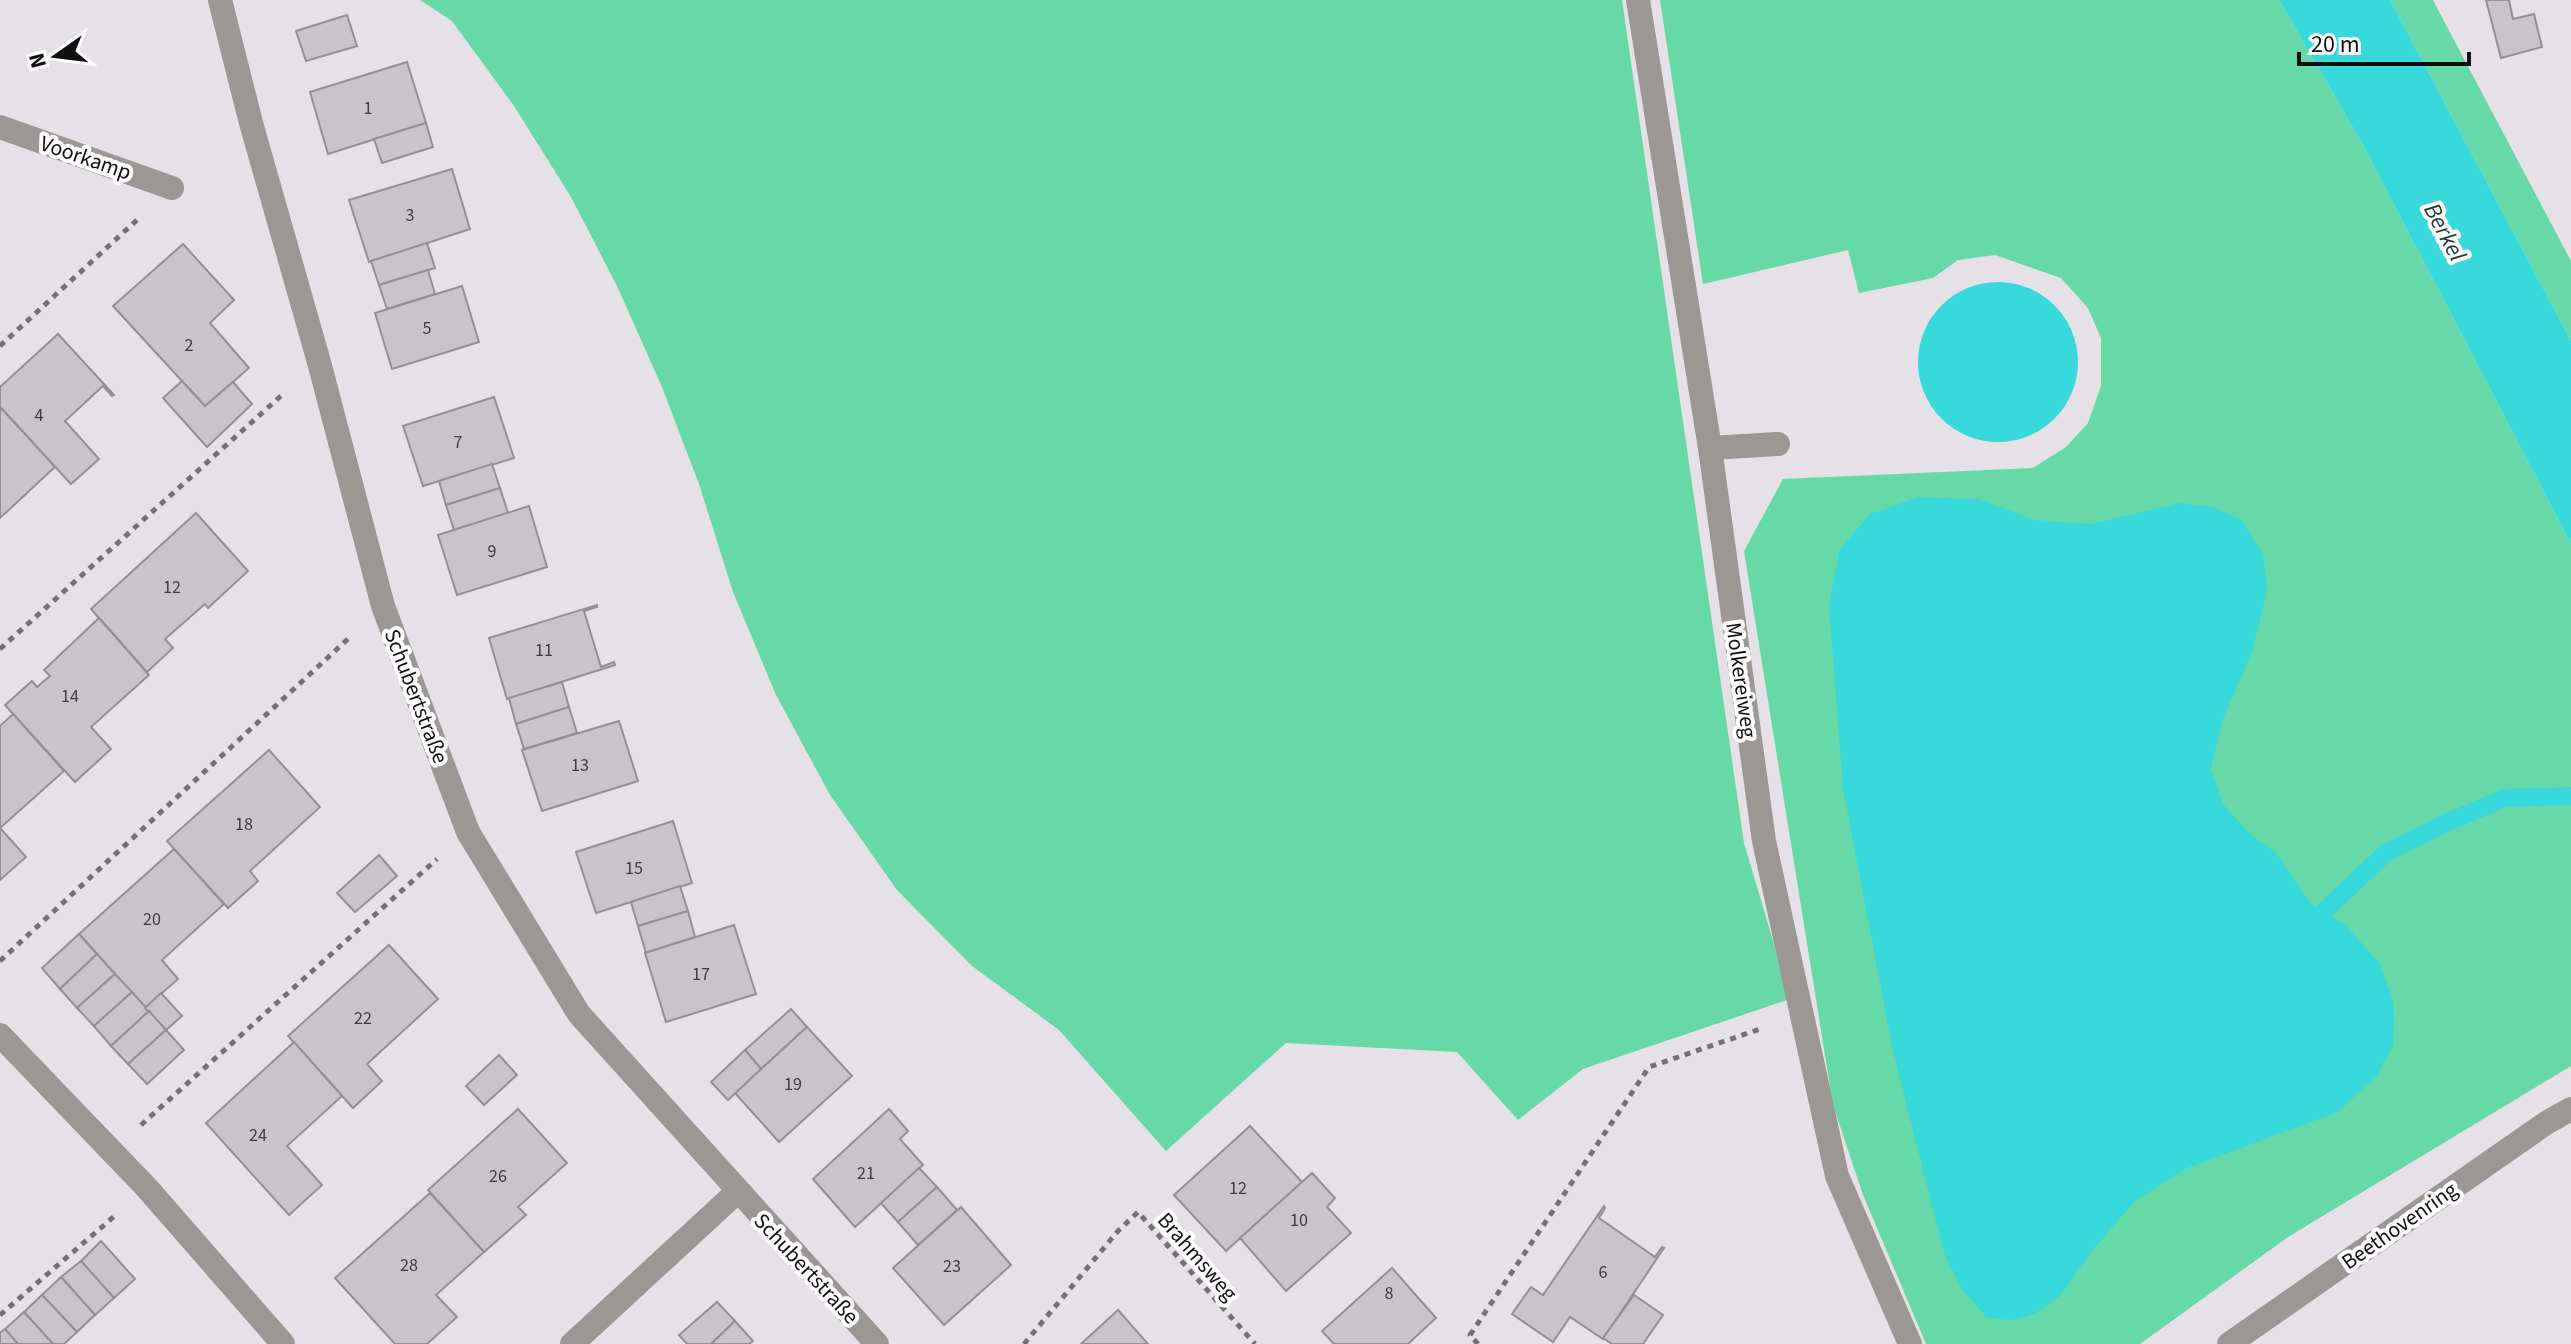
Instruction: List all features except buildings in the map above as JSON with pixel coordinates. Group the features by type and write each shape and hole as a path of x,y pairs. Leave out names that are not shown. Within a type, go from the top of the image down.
{"street":[{"name":"Schubertstraße","path":"220,0 383,606 468,832 579,1014 877,1344"},
{"name":"Molkereiweg","path":"1638,0 1710,448 1764,841 1837,1176 1910,1344"},
{"name":"Voorkamp","path":"0,127 172,188"},
{"path":"1710,448 1778,444"},
{"path":"0,1035 147,1188 283,1344"},
{"name":"Beethovenring","path":"2229,1344 2546,1123 2571,1109"},
{"name":"Schubertstraße","path":"572,1344 737,1192"}],"path":[{"path":"0,346 172,188"},
{"path":"0,649 319,362"},
{"path":"0,961 383,606"},
{"path":"113,1151 468,832"},
{"path":"1478,1344 1470,1335 1649,1067 1802,1015"},
{"path":"0,1315 147,1188"},
{"name":"Brahmsweg","path":"1024,1344 1118,1231 1138,1212 1255,1344"}],"green space":[{"path":"420,0 1622,0 1744,843 1787,1000 1583,1069 1518,1120 1457,1052 1286,1043 1166,1151 1059,1030 972,966 897,890 830,795 776,695 733,592 699,484 662,387 618,288 571,197 514,106 452,21"},
{"path":"1660,0 2279,0 2363,145 2571,544 2571,1066 2288,1237 2140,1344 1926,1344 1863,1195 1833,1105 1744,551 1783,479 2033,468 2066,447 2088,423 2101,386 2101,338 2088,308 2061,278 1995,255 1958,260 1933,278 1859,293 1848,250 1703,284"},
{"path":"2390,0 2433,0 2571,261 2571,341"}],"water":[{"name":"Berkel","path":"2279,0 2390,0 2571,341 2571,544 2363,145"},
{"path":"1998,282 2029,288 2055,305 2072,331 2078,362 2072,393 2055,419 2029,436 1998,442 1967,436 1941,419 1924,393 1918,362 1924,331 1941,305 1967,288"},
{"path":"1919,497 1979,499 2034,520 2091,524 2180,503 2212,507 2240,519 2263,553 2267,591 2252,652 2222,721 2211,769 2223,804 2249,833 2276,853 2312,905 2345,924 2380,964 2394,1004 2393,1046 2376,1077 2338,1112 2187,1168 2135,1201 2093,1250 2060,1296 2034,1314 2012,1320 1987,1318 1961,1288 1944,1253 1893,1051 1843,788 1829,606 1840,549 1870,514"}],"waterway":[{"path":"2323,912 2387,852 2448,822 2505,798 2571,796"}]}
